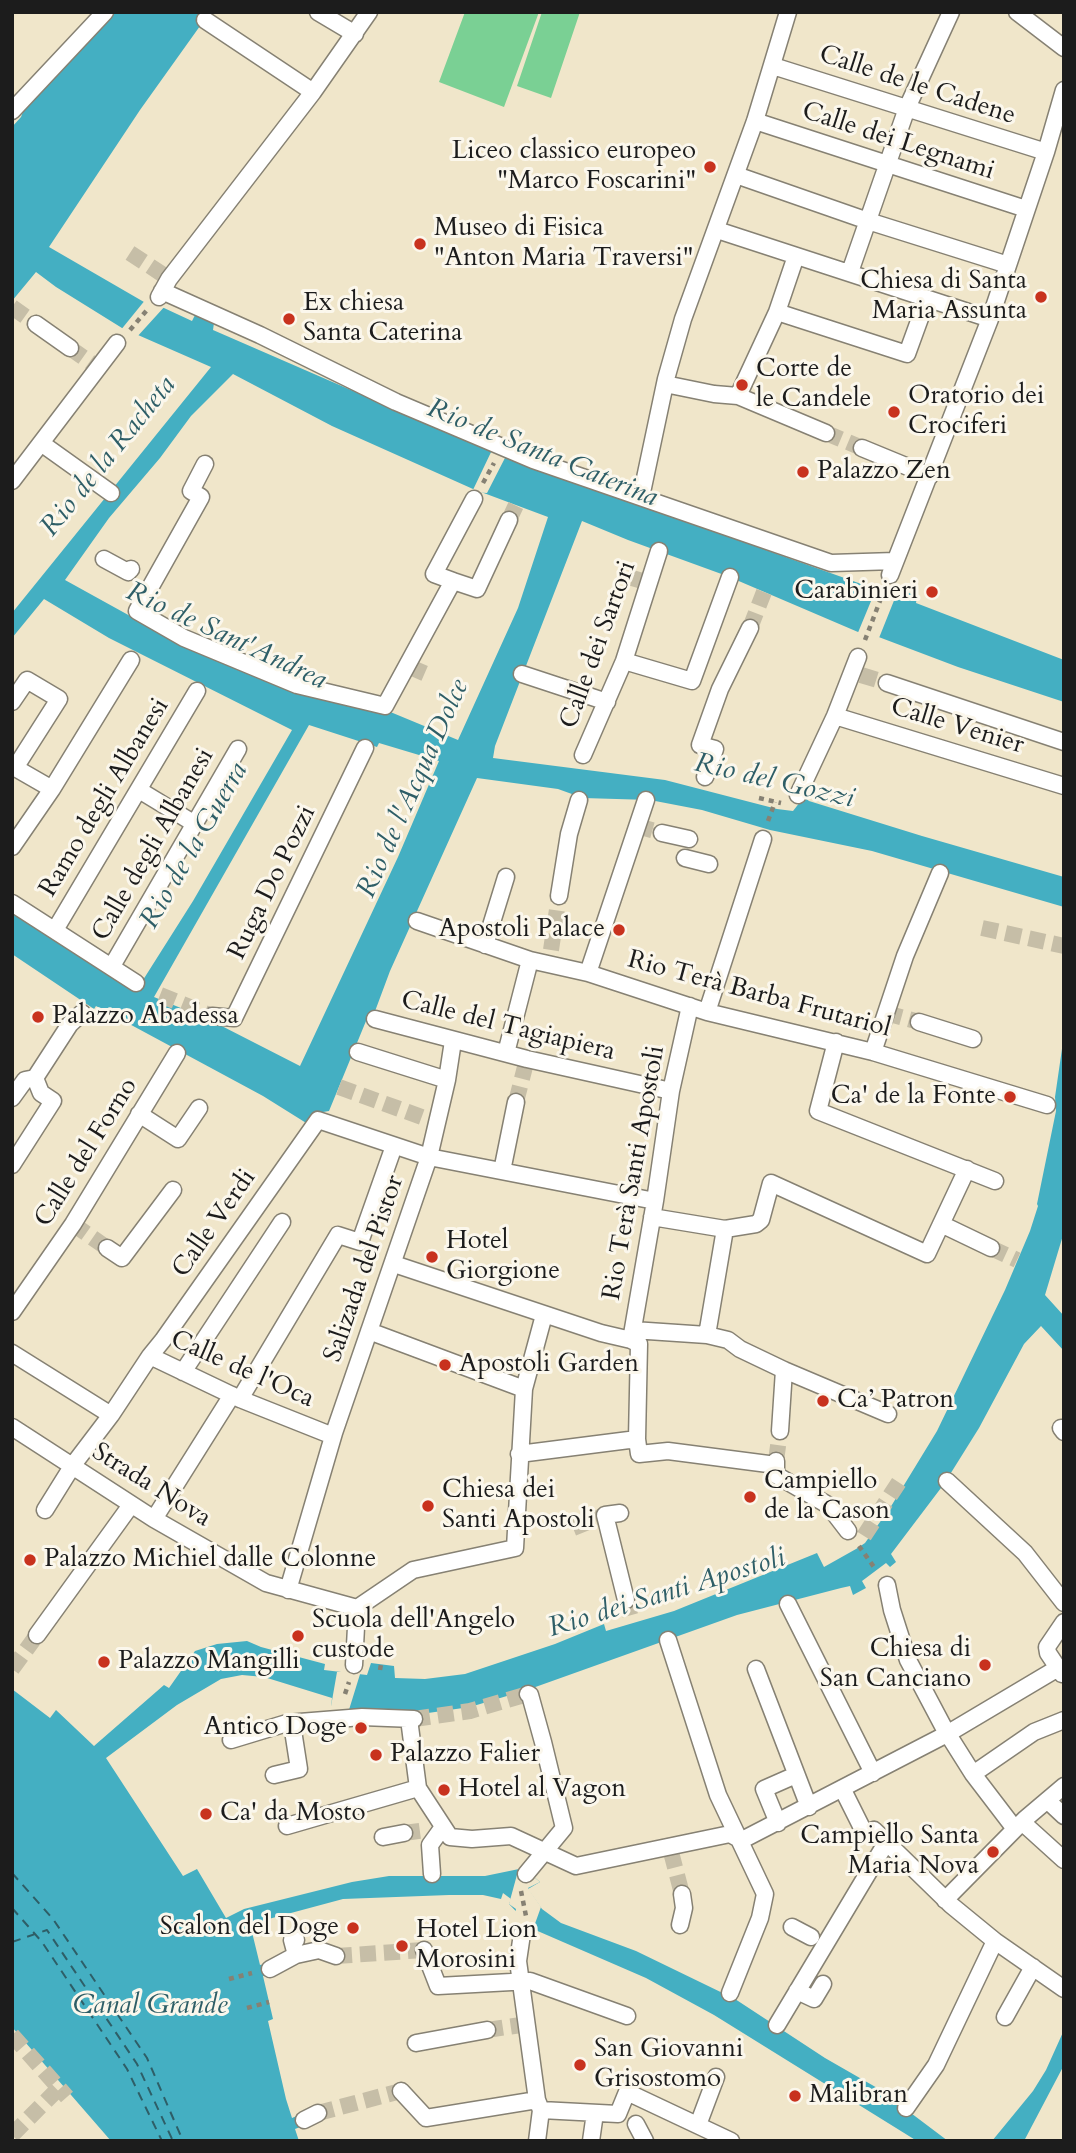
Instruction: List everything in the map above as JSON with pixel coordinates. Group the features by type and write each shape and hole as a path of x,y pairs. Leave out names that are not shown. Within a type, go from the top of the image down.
{"street":[{"path":"12,111 105,12"},
{"path":"318,12 355,34"},
{"path":"369,12 313,92 256,163 160,294 260,335 396,402 502,447 831,563 892,568 990,319 1064,90"},
{"path":"641,497 665,382 683,319 774,66 775,53 788,12"},
{"path":"850,272 907,108 951,12"},
{"path":"1017,12 1064,48"},
{"path":"205,20 313,92"},
{"name":"Calle de le Cadene","path":"774,66 1046,152"},
{"name":"Calle dei Legnami","path":"755,121 889,164 1024,214"},
{"path":"736,175 868,221 1008,265"},
{"path":"717,230 990,319"},
{"path":"737,396 777,312 796,256"},
{"path":"777,312 907,354 934,301"},
{"path":"36,324 70,348"},
{"path":"12,481 117,343"},
{"path":"665,382 714,394 737,396 826,433"},
{"path":"41,443 111,493"},
{"path":"862,448 930,476"},
{"path":"205,464 191,491 201,497 137,611 184,638 297,685 385,706 453,581"},
{"path":"474,499 434,574 477,589 509,520"},
{"name":"Calle dei Sartori","path":"583,755 624,662 659,551"},
{"path":"104,558 128,572 131,569"},
{"path":"692,681 730,577"},
{"path":"705,777 715,749 700,745 720,691 750,628"},
{"path":"12,847 52,789 131,660"},
{"path":"624,662 720,691"},
{"path":"798,795 857,668"},
{"path":"522,674 607,702"},
{"path":"12,702 27,680 58,699 14,767 52,789"},
{"path":"887,683 1064,742"},
{"name":"Ramo degli Albanesi","path":"55,930 197,691"},
{"name":"Calle Venier","path":"835,716 1064,786"},
{"name":"Ruga Do Pozzi","path":"212,1016 234,1018 365,748"},
{"name":"Calle degli Albanesi","path":"112,966 238,749"},
{"path":"139,790 195,824"},
{"path":"559,896 569,834 579,800"},
{"path":"588,972 646,800"},
{"path":"662,833 690,839"},
{"path":"708,1012 763,839"},
{"path":"685,858 709,864"},
{"path":"873,1052 905,956 940,873"},
{"path":"485,945 506,877"},
{"path":"12,903 136,983"},
{"name":"Rio Terà Barba Frutariol","path":"417,921 530,960 550,957 708,1012 873,1052 1047,1105"},
{"path":"506,1053 530,960"},
{"name":"Rio Terà Santi Apostoli","path":"637,1438 634,1338 671,1091 690,1006"},
{"path":"35,1079 70,1024 82,1013"},
{"name":"Calle del Tagiapiera","path":"375,1019 453,1041 671,1091"},
{"path":"919,1022 973,1039"},
{"name":"Salizada del Pistor","path":"288,1590 333,1436 429,1157 453,1041"},
{"path":"836,1042 818,1111 995,1181"},
{"path":"358,1052 447,1080"},
{"name":"Calle del Forno","path":"12,1312 73,1224 177,1053"},
{"path":"12,1098 25,1080 35,1079"},
{"path":"12,1165 53,1101 41,1093 35,1079"},
{"path":"502,1171 516,1102"},
{"path":"139,1114 178,1139 199,1108"},
{"name":"Calle Verdi","path":"150,1356 318,1120 394,1146"},
{"path":"154,1519 236,1397 338,1235 360,1242 394,1146 429,1157 655,1201"},
{"path":"652,1217 725,1229 755,1224 761,1220 771,1183 927,1254 967,1169"},
{"path":"107,1248 122,1258 173,1190"},
{"path":"183,1372 282,1222"},
{"path":"942,1224 991,1248"},
{"path":"707,1335 725,1229"},
{"path":"394,1264 601,1334 634,1338 707,1335 727,1340 784,1370 888,1414"},
{"path":"354,1665 357,1608 413,1570 515,1548 524,1389 544,1315"},
{"path":"369,1331 524,1389"},
{"path":"12,1353 111,1415"},
{"name":"Calle de l'Oca","path":"45,1510 73,1465 111,1415 150,1356 236,1397 333,1436"},
{"path":"780,1431 784,1370"},
{"name":"Strada Nova","path":"12,1427 131,1505 266,1583 357,1608"},
{"path":"519,1454 637,1438 639,1454 668,1451 776,1463 776,1475 828,1505 848,1531"},
{"path":"947,1481 1026,1553 1064,1603"},
{"path":"37,1635 131,1505"},
{"path":"613,1514 628,1577 626,1600"},
{"path":"887,1585 908,1660 945,1731 996,1806 1064,1860"},
{"path":"788,1604 873,1773"},
{"path":"231,1740 287,1723 362,1717 409,1719 420,1791 450,1837 472,1839 511,1836 576,1866 670,1850 730,1834 739,1839 746,1838 778,1823 843,1790 945,1731 1061,1672 1047,1647 1064,1622"},
{"path":"668,1640 718,1795 765,1894 760,1918 730,1993"},
{"path":"756,1669 809,1807"},
{"path":"526,1874 564,1828 528,1694"},
{"path":"973,1774 1034,1732 1064,1720"},
{"path":"274,1775 299,1769 292,1724"},
{"path":"778,1823 764,1789 789,1778"},
{"path":"945,1900 1019,1825 1064,1786"},
{"path":"843,1790 865,1834 874,1829 945,1900 995,1941 1064,1989"},
{"path":"287,1826 420,1791"},
{"path":"1048,1801 1064,1816"},
{"path":"426,1830 443,1827"},
{"path":"432,1874 430,1845 443,1827"},
{"path":"383,1837 404,1833"},
{"path":"777,2025 797,1991 819,1941 886,1843"},
{"path":"680,1924 684,1908 681,1894"},
{"path":"792,1927 819,1941"},
{"path":"522,1934 518,1961 524,2025 539,2105 537,2141"},
{"path":"910,2102 936,2065 995,1941"},
{"path":"270,1969 296,1947 319,1950 336,1956"},
{"path":"424,1950 438,1986 530,1981 627,2016"},
{"path":"1005,2017 1032,1967"},
{"path":"797,1991 814,2000 823,1984"},
{"path":"416,2043 487,2031"},
{"path":"698,2125 716,2077"},
{"path":"401,2091 426,2118 539,2105 626,2119 645,2141"},
{"path":"626,2119 627,2092 731,2141"},
{"path":"591,2141 595,2113"}],"path":[{"path":"871,625 877,609"},
{"path":"759,797 774,805 770,817"},
{"path":"859,1544 872,1564"},
{"path":"345,1694 348,1685"},
{"path":"521,1893 527,1914"},
{"path":"247,2008 269,2002"}],"green space":[{"path":"465,12 539,12 504,107 439,82"},
{"path":"542,12 580,12 551,98 517,86"}],"water":[{"path":"111,12 210,12 140,110 49,247 144,302 192,321 195,315 214,323 213,330 505,457 895,596 904,599 906,592 917,596 916,603 1064,660 1064,702 858,632 727,576 582,521 495,746 493,758 665,780 777,809 793,811 804,797 809,801 922,836 1064,877 1064,907 872,851 770,830 702,810 650,800 583,798 558,789 477,778 390,971 371,1022 366,1021 329,1111 323,1112 311,1126 263,1096 96,1006 94,1009 12,954 12,910 143,980 193,901 292,730 109,638 44,599 12,638 12,613 211,367 122,328 36,272 12,301 12,127 21,117 25,106","holes":["233,374 332,426 473,489 548,517 518,608 458,740 388,711 179,643 65,580 109,518 160,458 191,416","309,725 377,747 379,743 439,761 398,857 300,1066 210,1020 154,997"]},
{"name":"Canal Grande","path":"1064,1035 1064,1232 1045,1295 1064,1316 1064,1351 1041,1326 1024,1344 979,1428 944,1484 891,1554 896,1562 890,1567 886,1563 862,1581 866,1588 853,1595 850,1586 737,1615 527,1690 470,1707 414,1715 331,1709 332,1698 264,1677 242,1675 221,1679 177,1705 106,1758 183,1876 197,1869 226,1918 244,1909 352,1882 389,1876 485,1876 519,1869 518,1871 540,1882 528,1889 542,1909 561,1923 636,1951 735,1999 825,2058 879,2089 948,2141 917,2141 714,2015 646,1978 533,1929 509,1904 511,1899 503,1893 501,1899 483,1895 449,1895 343,1899 250,1924 260,1965 269,1963 272,1974 263,1976 273,2019 268,2021 292,2118 299,2115 303,2126 295,2129 299,2141 111,2141 12,2027 12,1689 50,1718 56,1710 94,1746 164,1685 169,1688 195,1651 217,1644 247,1641 325,1664 324,1670 367,1675 371,1663 394,1666 395,1678 425,1679 465,1674 555,1644 604,1624 606,1631 674,1611 817,1553 824,1567 856,1549 865,1543 890,1508 937,1431 1005,1290 1030,1231 1038,1206 1056,1111 1055,1097"},
{"path":"1064,2030 1064,2065 1024,2141 992,2141 1033,2091"}],"pier":[{"path":"146,299 166,305 136,338 120,331"},
{"path":"493,448 507,454 487,493 472,492"},
{"path":"864,581 897,593 879,638 876,637 875,640 857,635 876,589 862,584"},
{"path":"342,1669 361,1671 348,1713 330,1712 337,1672 342,1672"},
{"path":"518,1871 540,1882 528,1888 541,1907 532,1932 515,1914 516,1909 509,1904"}],"ferry route":[{"path":"12,1873 53,1919 147,2058 183,2141"},
{"path":"12,1908 42,1942 127,2069 162,2141"},
{"path":"12,1942 47,1930 137,2064 173,2141"}],"tunnel":[{"path":"130,253 165,276"},
{"path":"12,307 36,324"},
{"path":"70,348 97,367"},
{"path":"826,433 862,448"},
{"path":"509,520 516,505"},
{"path":"632,578 646,582"},
{"path":"750,628 764,592"},
{"path":"410,667 426,674"},
{"path":"861,675 887,683"},
{"path":"637,826 662,833"},
{"path":"551,950 559,896"},
{"path":"982,928 1064,946"},
{"path":"160,995 212,1016"},
{"path":"886,1013 919,1022"},
{"path":"516,1102 527,1059"},
{"path":"339,1087 438,1123"},
{"path":"73,1224 107,1248"},
{"path":"991,1248 1017,1260"},
{"path":"776,1461 780,1431"},
{"path":"864,1536 899,1482"},
{"path":"573,1528 605,1515"},
{"path":"626,1600 632,1622"},
{"path":"12,1669 37,1635"},
{"path":"414,1719 470,1711 528,1694"},
{"path":"404,1833 426,1830"},
{"path":"671,1852 682,1894"},
{"path":"336,1956 424,1950"},
{"path":"487,2030 521,2025"},
{"path":"12,2035 67,2097"},
{"path":"12,2135 59,2088"},
{"path":"318,2113 401,2091"}],"place":[{"name":"Liceo classico europeo \"Marco Foscarini\"","path":"710,167"},
{"name":"Museo di Fisica \"Anton Maria Traversi\"","path":"420,244"},
{"name":"Chiesa di Santa Maria Assunta","path":"1041,297"},
{"name":"Ex chiesa Santa Caterina","path":"289,319"},
{"name":"Corte de le Candele","path":"742,385"},
{"name":"Oratorio dei Crociferi","path":"894,412"},
{"name":"Palazzo Zen","path":"803,472"},
{"name":"Carabinieri","path":"932,592"},
{"name":"Apostoli Palace","path":"619,930"},
{"name":"Palazzo Abadessa","path":"38,1017"},
{"name":"Ca' de la Fonte","path":"1010,1097"},
{"name":"Hotel Giorgione","path":"432,1257"},
{"name":"Apostoli Garden","path":"445,1365"},
{"name":"Ca’ Patron","path":"823,1401"},
{"name":"Campiello de la Cason","path":"750,1497"},
{"name":"Chiesa dei Santi Apostoli","path":"428,1506"},
{"name":"Palazzo Michiel dalle Colonne","path":"30,1560"},
{"name":"Scuola dell'Angelo custode","path":"298,1636"},
{"name":"Palazzo Mangilli","path":"104,1662"},
{"name":"Chiesa di San Canciano","path":"985,1665"},
{"name":"Antico Doge","path":"361,1728"},
{"name":"Palazzo Falier","path":"376,1755"},
{"name":"Hotel al Vagon","path":"444,1790"},
{"name":"Ca' da Mosto","path":"206,1814"},
{"name":"Campiello Santa Maria Nova","path":"993,1852"},
{"name":"Scalon del Doge","path":"353,1928"},
{"name":"Hotel Lion Morosini","path":"402,1946"},
{"name":"San Giovanni Grisostomo","path":"580,2065"},
{"name":"Malibran","path":"795,2096"}],"water label":[{"name":"Rio de Santa Caterina","path":"542,454"},
{"name":"Rio de la Racheta","path":"109,457"},
{"name":"Rio de Sant'Andrea","path":"226,637"},
{"name":"Rio del Gozzi","path":"774,782"},
{"name":"Rio de l'Acqua Dolce","path":"414,789"},
{"name":"Rio de la Guerra","path":"195,846"},
{"name":"Rio dei Santi Apostoli","path":"667,1594"}]}
